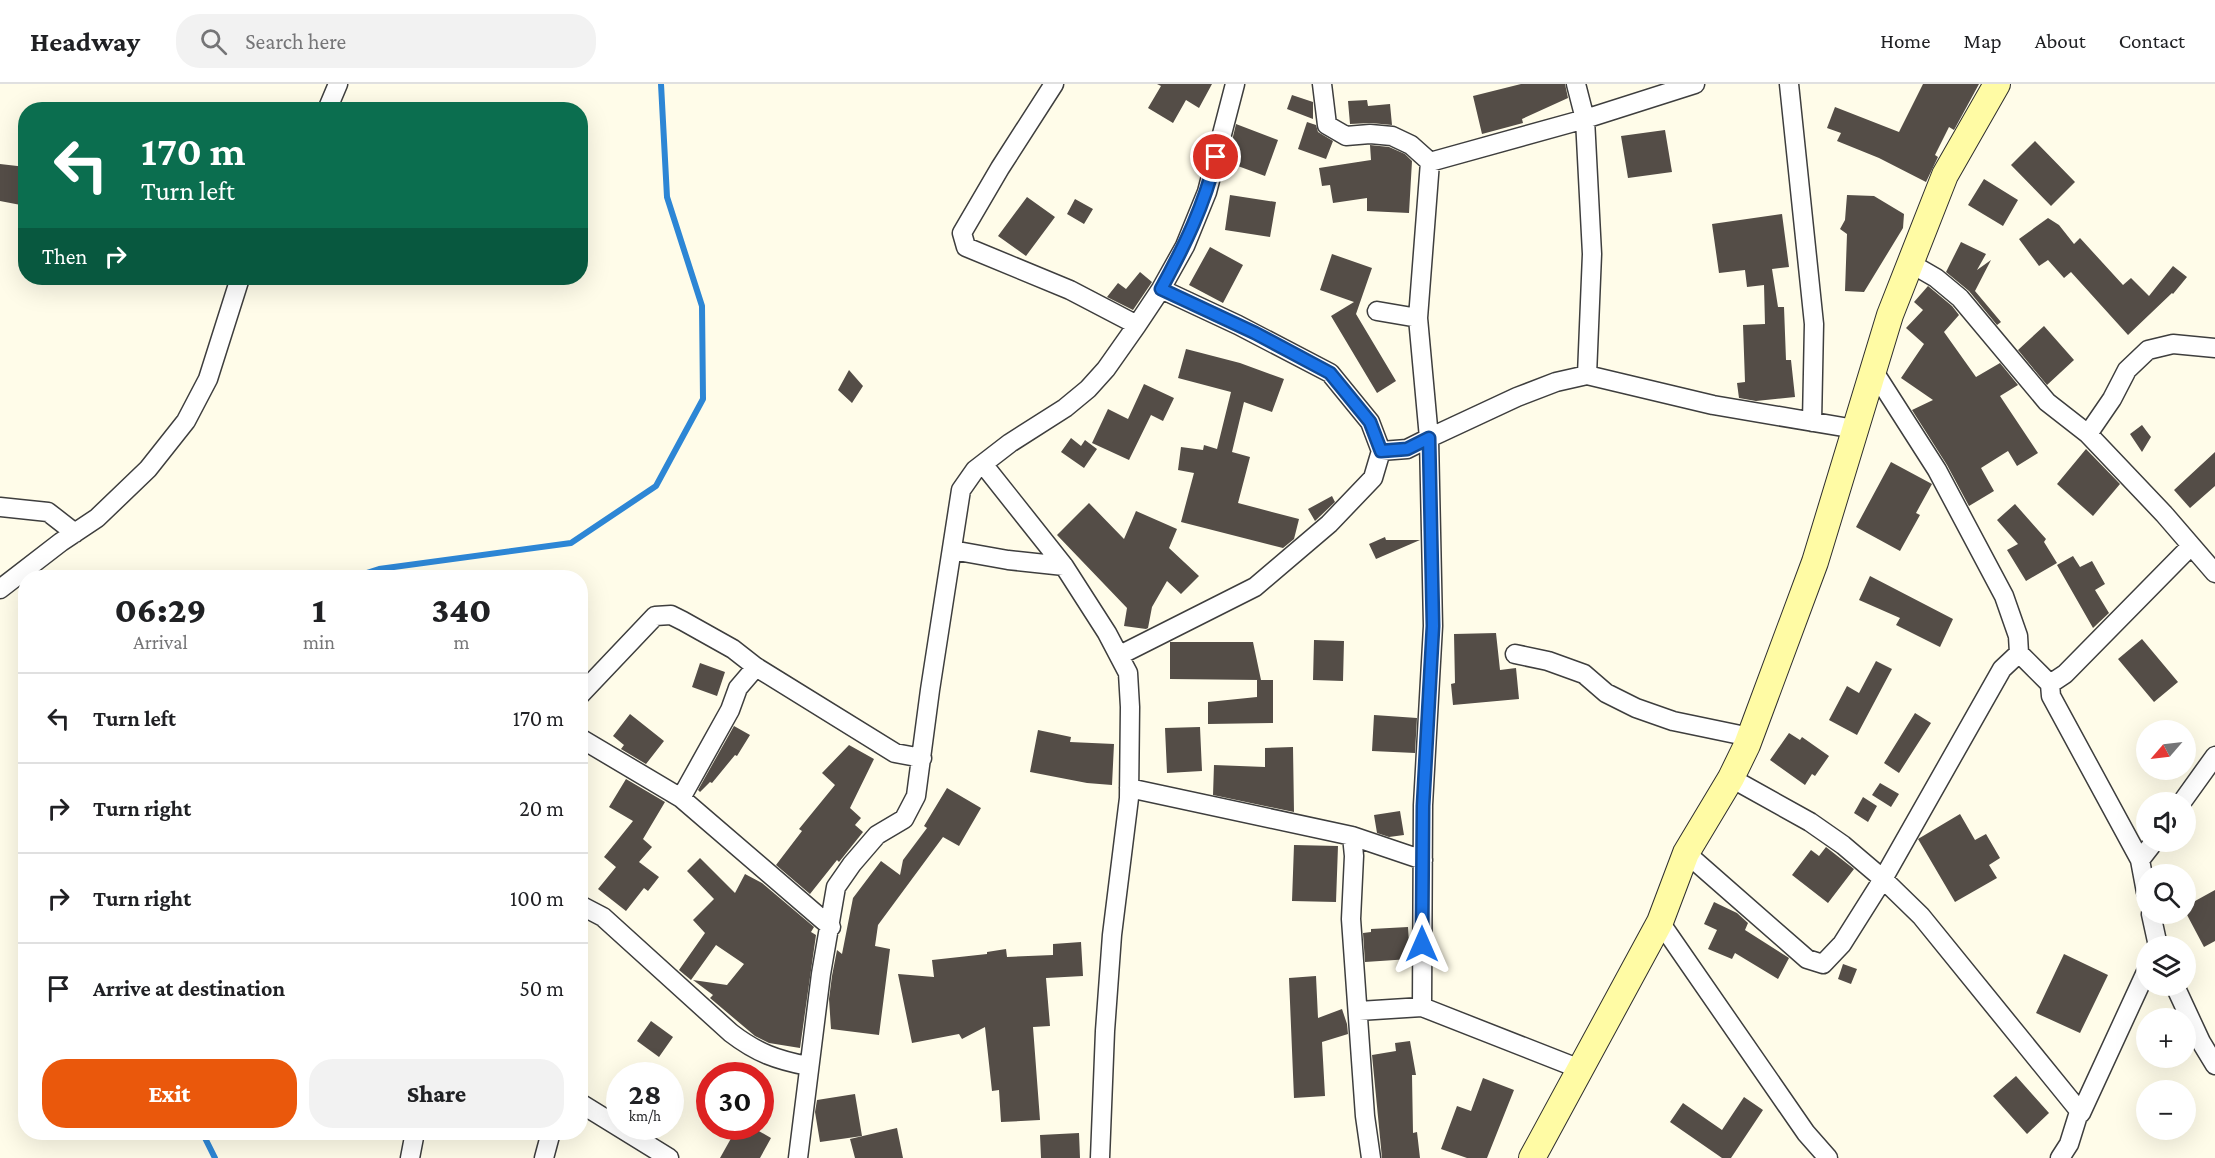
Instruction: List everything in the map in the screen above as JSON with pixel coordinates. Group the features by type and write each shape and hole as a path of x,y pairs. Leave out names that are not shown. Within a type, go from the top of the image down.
{"street":[{"path":"330,102 338,84"},
{"path":"1054,84 1000,168 962,233 966,247 1070,290 1137,325"},
{"path":"798,1158 808,1066 836,887 877,835 904,819 916,796 954,523 961,490 982,464 1065,408 1088,389 1107,369 1137,325 1161,289 1185,246 1208,192 1235,84"},
{"path":"1322,84 1327,125 1346,136 1370,134 1392,136 1411,146 1430,162"},
{"path":"1576,84 1585,119 1592,254 1587,375"},
{"path":"1430,162 1585,119 1695,84"},
{"path":"1790,84 1814,324 1812,422"},
{"path":"1532,1158 1660,922 1686,853 1731,778 1750,737 1815,562 1890,315 1945,176 1997,84"},
{"path":"1422,1007 1423,806 1433,626 1429,438 1418,318 1430,162"},
{"path":"1910,263 1936,278 1960,298 2047,402 2088,434 2215,573"},
{"path":"25,570 97,518 148,469 186,421 208,380 238,285"},
{"path":"1120,655 1255,587 1329,524 1373,478 1381,451 1370,422 1330,373 1258,334 1161,289"},
{"path":"1377,311 1418,318"},
{"path":"2088,434 2112,399 2127,370 2148,350 2173,344 2215,348"},
{"path":"1873,370 1937,470 2004,596 2018,636 2019,653 2050,684 2051,696 2141,864"},
{"path":"1381,451 1407,449 1517,397 1556,382 1587,375 1713,405 1855,429"},
{"path":"982,464 1064,566 1120,655 1128,673 1129,788 1112,935 1105,1031 1100,1158"},
{"path":"0,507 48,512 75,532"},
{"path":"2050,684 2065,674 2191,546"},
{"path":"952,550 1008,560 1064,566"},
{"path":"0,589 18,575"},
{"path":"588,687 655,616 670,615 733,649 756,667 895,753 922,758"},
{"path":"1686,853 1807,959 1823,964 1842,944 1882,879 2002,669 2019,653"},
{"path":"1515,654 1548,661 1584,674 1606,693 1636,708 1673,721 1750,737"},
{"path":"681,798 730,710 738,688 756,667"},
{"path":"588,743 681,798 831,927"},
{"path":"2189,792 2215,756"},
{"path":"1731,778 1810,822 1844,845 1922,916 2081,1113"},
{"path":"1129,788 1352,836 1423,860"},
{"path":"1352,836 1354,856 1351,919 1365,1116 1371,1158"},
{"path":"2140,860 2146,852"},
{"path":"588,909 603,917 731,1034 751,1048 782,1061 808,1066"},
{"path":"1660,922 1806,1133 1828,1158"},
{"path":"2060,1158 2069,1144 2079,1112 2081,1113 2136,994"},
{"path":"2179,996 2200,1042 2215,1065"},
{"path":"1359,1011 1422,1007 1580,1069"},
{"path":"588,1108 669,1158"},
{"path":"410,1158 413,1140"},
{"path":"544,1158 549,1140"}],"building":[{"path":"1157,84 1212,84 1199,108 1186,100 1173,123 1148,108 1161,86"},
{"path":"1521,84 1565,84 1568,98 1522,119 1523,123 1482,134 1473,96"},
{"path":"1923,84 1979,84 1954,130 1949,127 1935,155 1938,157 1926,182 1879,158 1837,141 1841,133 1827,128 1835,107 1899,132"},
{"path":"1292,95 1313,102 1313,119 1287,109"},
{"path":"1367,100 1368,106 1390,104 1392,125 1350,124 1348,101"},
{"path":"1307,122 1316,125 1318,132 1333,141 1326,159 1298,149"},
{"path":"1236,124 1278,140 1265,176 1227,162"},
{"path":"1665,130 1672,172 1628,178 1621,136"},
{"path":"2035,141 2075,182 2051,206 2011,165"},
{"path":"1370,145 1389,147 1405,154 1412,161 1409,213 1367,211 1367,198 1333,203 1330,185 1322,186 1319,168 1371,160"},
{"path":"0,164 18,166 18,204 0,201"},
{"path":"1984,179 2018,200 2003,226 1968,205"},
{"path":"1230,195 1276,202 1270,237 1225,230"},
{"path":"1847,195 1874,196 1904,214 1903,228 1864,292 1845,291 1847,234 1840,229 1845,220"},
{"path":"1027,197 1055,217 1026,256 998,236"},
{"path":"1075,199 1093,209 1084,224 1067,214"},
{"path":"1782,214 1789,267 1772,269 1778,307 1784,307 1786,360 1791,360 1795,397 1756,401 1739,398 1737,383 1745,382 1743,325 1765,324 1764,285 1747,287 1745,270 1719,273 1712,224"},
{"path":"2048,218 2059,225 2074,244 2080,238 2123,285 2131,278 2149,296 2173,266 2187,277 2173,294 2128,335 2071,272 2064,278 2048,260 2039,266 2019,239"},
{"path":"1961,242 1986,254 1977,270 1991,260 1975,291 2001,322 1997,325 1969,291 1946,272"},
{"path":"1210,247 1243,265 1223,303 1189,285"},
{"path":"1332,254 1372,268 1356,314 1396,381 1377,393 1331,316 1354,302 1320,290"},
{"path":"1140,272 1152,282 1133,310 1107,297 1118,283 1126,289"},
{"path":"1928,286 1959,315 1944,332 1976,377 2000,363 2018,385 2000,396 2038,453 2017,466 2008,451 1981,468 1994,491 1969,506 1947,465 1912,410 1933,400 1901,378 1924,344 1906,328 1923,310 1914,302"},
{"path":"2044,326 2074,360 2047,385 2018,350"},
{"path":"1186,349 1240,363 1284,379 1272,412 1244,402 1232,452 1250,457 1238,503 1299,519 1294,539 1283,548 1181,522 1194,473 1178,470 1181,447 1203,450 1204,445 1217,449 1231,392 1178,378"},
{"path":"849,370 863,386 852,403 838,390"},
{"path":"1144,384 1174,398 1163,421 1151,415 1129,460 1092,443 1108,409 1128,419"},
{"path":"2142,425 2151,437 2142,452 2130,434"},
{"path":"1071,438 1081,446 1085,440 1097,449 1084,468 1061,452"},
{"path":"2086,449 2120,484 2093,516 2057,484"},
{"path":"2215,452 2215,486 2190,508 2174,490"},
{"path":"1891,462 1932,484 1916,513 1920,515 1900,551 1856,527"},
{"path":"1332,496 1335,502 1315,521 1308,509"},
{"path":"1089,503 1124,539 1136,511 1177,529 1169,548 1199,576 1181,594 1167,581 1152,607 1146,629 1124,626 1127,608 1057,535"},
{"path":"2015,504 2046,539 2044,542 2057,563 2026,581 2007,550 2018,544 1997,520"},
{"path":"1385,537 1386,540 1420,540 1376,559 1369,544"},
{"path":"2073,556 2080,567 2092,561 2105,584 2095,590 2109,613 2093,628 2057,565"},
{"path":"1870,576 1953,619 1940,647 1896,625 1900,618 1859,600"},
{"path":"1496,633 1500,670 1516,668 1519,699 1453,705 1451,684 1455,683 1454,634"},
{"path":"2142,639 2178,682 2154,702 2118,659"},
{"path":"1314,640 1344,641 1343,681 1313,680"},
{"path":"1170,642 1253,642 1261,680 1170,679"},
{"path":"1876,661 1892,669 1857,735 1829,720 1847,686 1859,693"},
{"path":"700,663 725,672 717,696 692,687"},
{"path":"1257,680 1273,680 1273,723 1208,724 1208,702 1257,697"},
{"path":"1915,713 1931,723 1899,773 1884,763"},
{"path":"630,714 664,741 646,764 621,749 624,745 613,736"},
{"path":"1374,715 1417,718 1415,753 1372,751"},
{"path":"734,726 750,735 737,756 735,755 712,783 710,782 700,792 698,790"},
{"path":"1200,727 1202,771 1167,773 1165,728"},
{"path":"1038,730 1071,737 1070,742 1114,744 1112,785 1087,783 1030,772"},
{"path":"1789,733 1800,740 1802,737 1829,756 1815,776 1812,774 1805,785 1770,760"},
{"path":"849,745 874,759 850,808 861,818 855,825 863,832 810,894 776,865 802,831 799,829 835,785 822,773"},
{"path":"1293,747 1294,812 1213,795 1214,765 1265,767 1265,748"},
{"path":"626,779 665,802 643,839 652,847 639,862 659,877 648,891 644,888 626,911 598,889 616,867 604,857 633,821 609,807"},
{"path":"1880,783 1899,794 1891,807 1872,795"},
{"path":"947,788 981,808 959,846 943,837 878,925 875,946 890,949 879,1035 831,1029 829,999 832,976 837,950 842,954 853,898 881,861 900,875 903,860 927,828 924,826"},
{"path":"1863,797 1877,806 1868,822 1854,813"},
{"path":"1400,811 1404,835 1389,837 1377,833 1374,815"},
{"path":"1960,814 1975,840 1986,834 2000,858 1989,865 1997,878 1955,902 1918,839"},
{"path":"1294,845 1338,846 1336,902 1292,901"},
{"path":"1826,847 1854,869 1828,903 1792,875 1811,850 1819,856"},
{"path":"700,858 735,893 745,874 762,883 814,927 811,932 816,935 800,1048 769,1043 755,1036 710,998 713,995 693,980 727,985 744,964 716,945 691,980 679,970 705,933 693,920 714,899 687,871"},
{"path":"2215,890 2215,941 2204,947 2192,924 2196,924 2196,900"},
{"path":"1714,902 1737,913 1748,923 1745,930 1789,958 1778,979 1735,953 1732,959 1708,949 1717,930 1704,924"},
{"path":"1408,927 1410,959 1365,962 1363,933 1371,932 1371,929"},
{"path":"1081,942 1083,976 1046,978 1050,1026 1033,1027 1040,1120 1001,1122 999,1090 992,1091 985,1027 962,1039 959,1034 912,1043 898,974 934,977 932,960 987,954 987,952 1006,949 1007,957 1053,955 1053,944"},
{"path":"2064,954 2108,975 2080,1033 2036,1013"},
{"path":"1843,964 1857,969 1851,984 1838,979"},
{"path":"1316,976 1318,1018 1342,1009 1348,1034 1322,1042 1325,1096 1294,1098 1289,978"},
{"path":"651,1021 673,1037 659,1057 637,1041"},
{"path":"1410,1041 1416,1075 1412,1075 1413,1133 1417,1132 1420,1158 1382,1158 1372,1055 1396,1051 1395,1043"},
{"path":"2016,1076 2049,1113 2027,1134 1993,1096"},
{"path":"1483,1078 1514,1090 1487,1158 1467,1158 1441,1149 1457,1106 1471,1111"},
{"path":"855,1094 862,1136 820,1142 815,1112 817,1100"},
{"path":"1744,1097 1763,1110 1731,1158 1722,1158 1670,1122 1683,1103 1722,1130"},
{"path":"897,1128 903,1158 855,1158 850,1139"},
{"path":"1079,1133 1080,1158 1041,1158 1040,1135"},
{"path":"730,1140 770,1140 760,1158 720,1158"}],"waterway":[{"path":"376,570 571,543 656,486 703,399 702,306 667,197 661,84"},
{"path":"206,1140 215,1158"}],"route":[{"path":"1216,157 1208,192 1185,246 1161,289 1255,333 1330,373 1370,422 1381,451 1407,449 1429,438 1433,626 1423,806 1422,944"}]}
